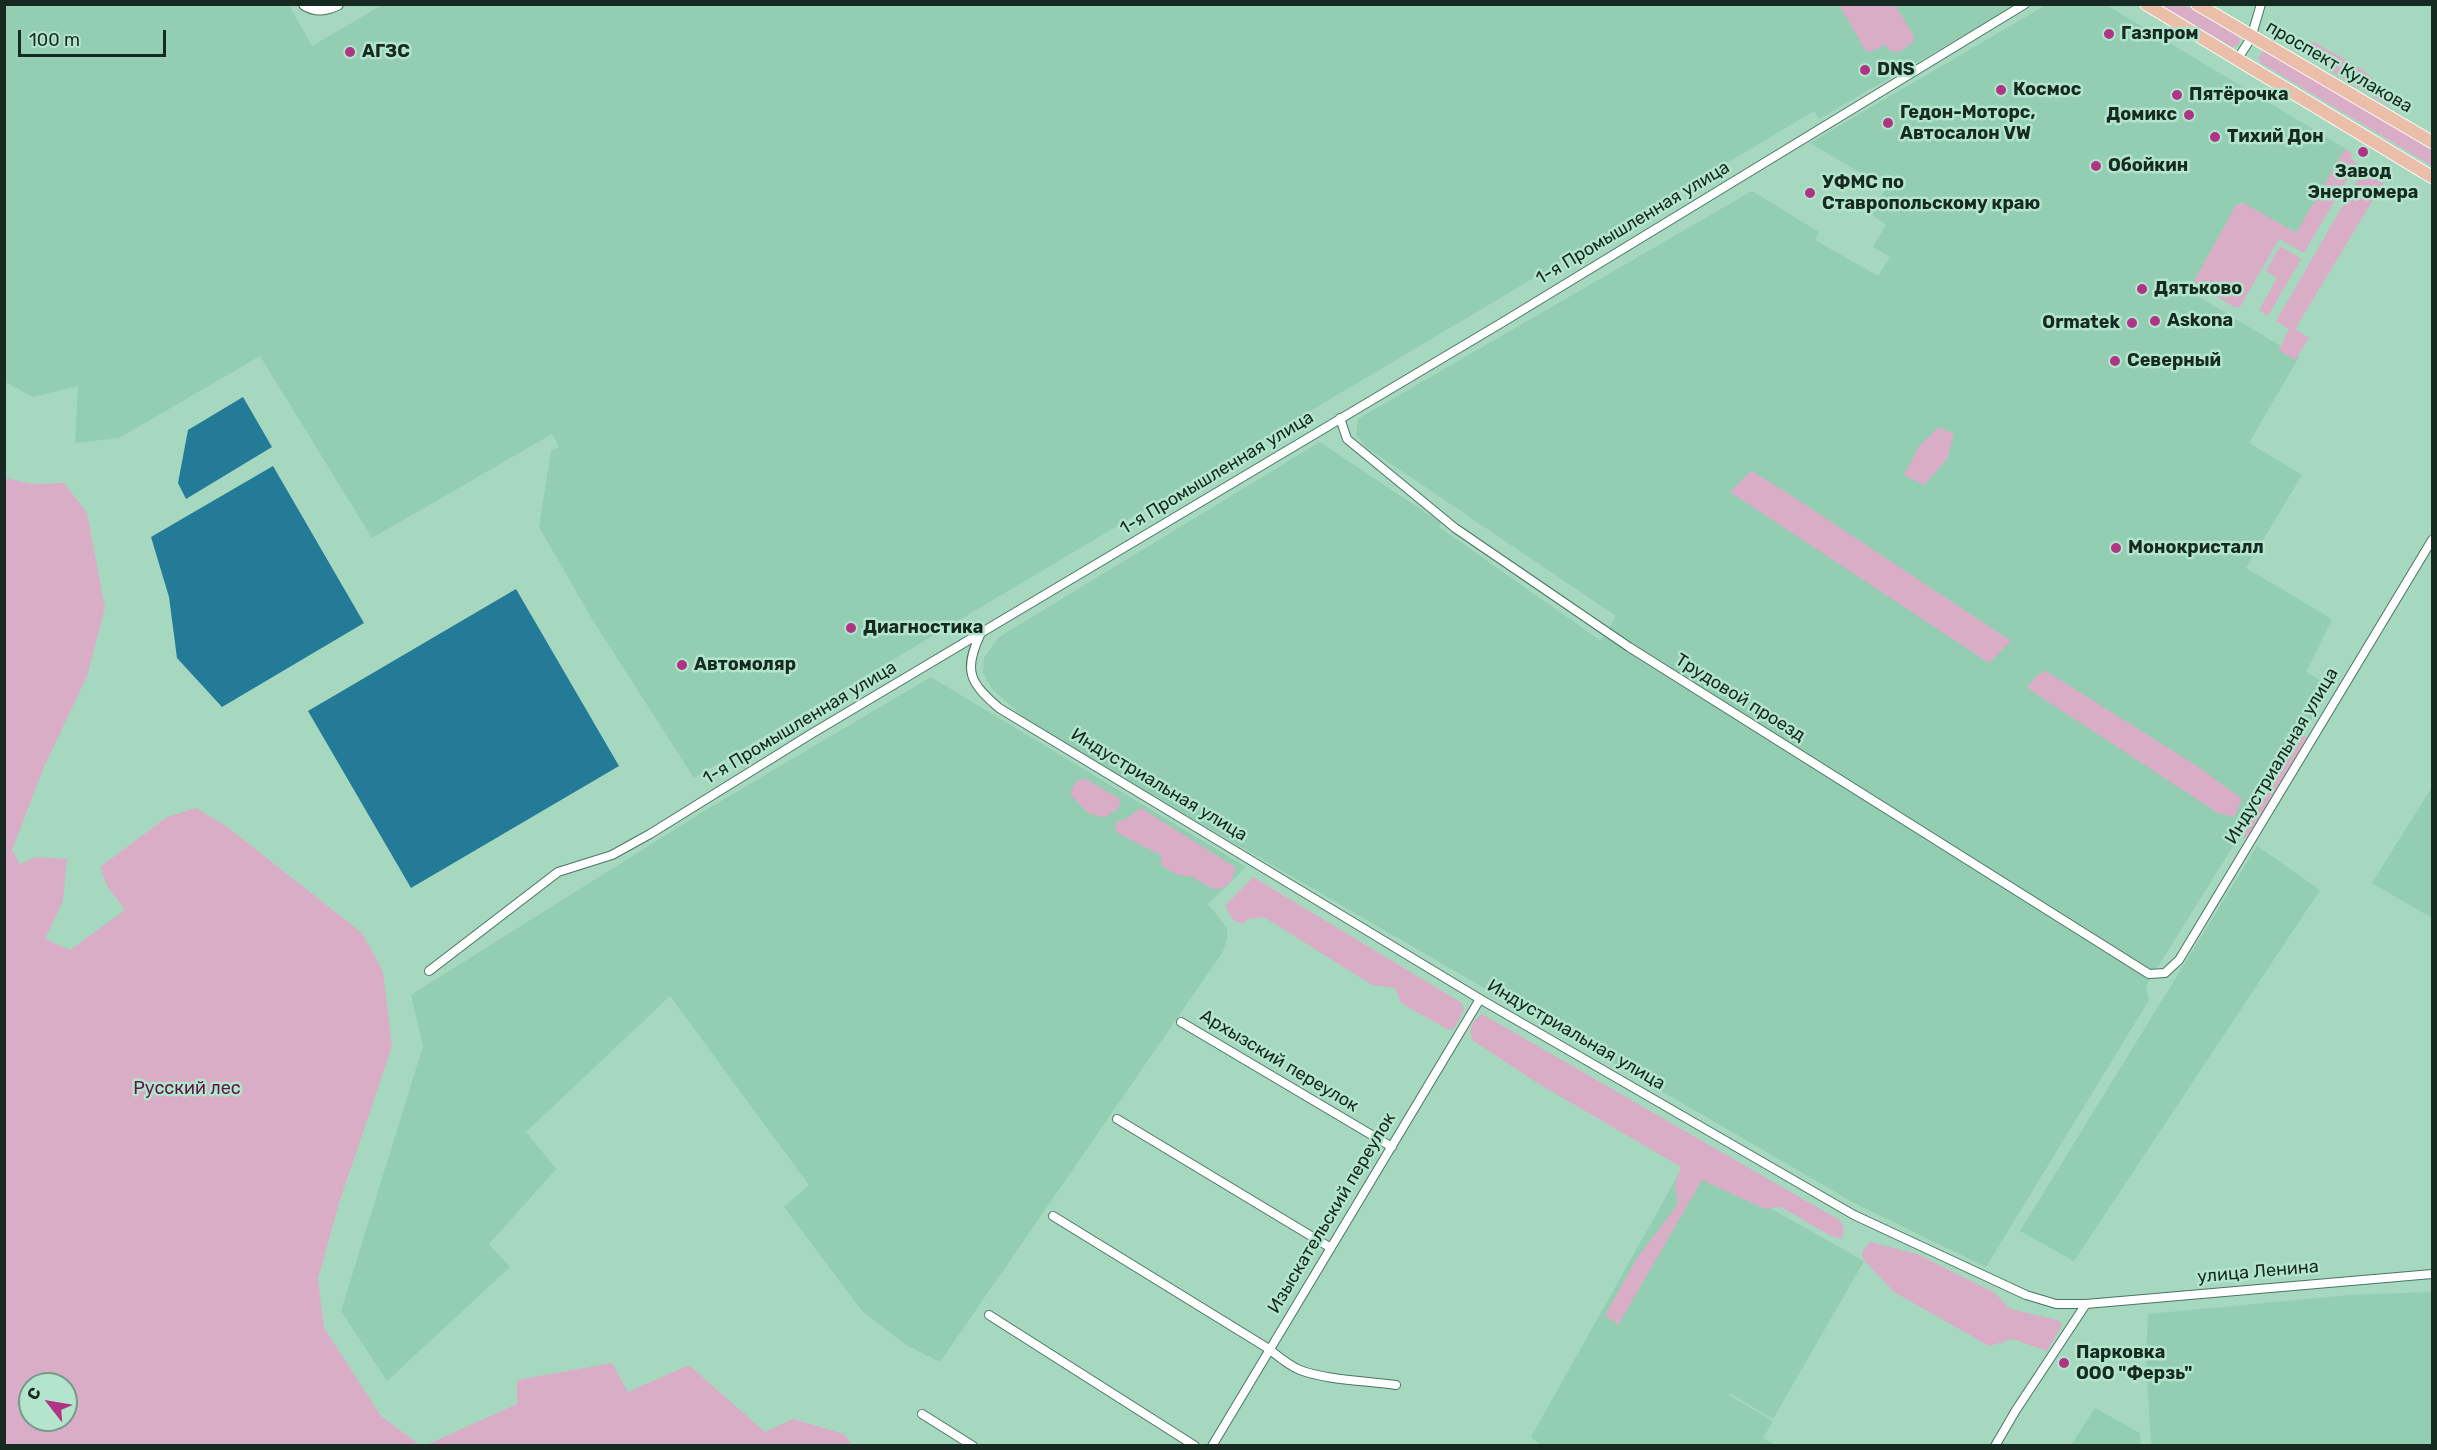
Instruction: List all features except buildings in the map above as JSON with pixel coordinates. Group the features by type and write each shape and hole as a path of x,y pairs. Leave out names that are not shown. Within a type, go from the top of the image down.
{"main road":[{"path":"306,4 314,9 337,4"},
{"path":"2146,4 2433,177"},
{"name":"проспект Кулакова","path":"2197,4 2433,142"}],"street":[{"name":"1-я Промышленная улица","path":"429,971 558,872 612,855 650,834 837,718 980,635 2025,4"},
{"path":"2237,60 2252,38 2261,4"},
{"name":"Трудовой проезд","path":"1340,418 1347,439 1455,528 1629,647 2149,974"},
{"name":"Индустриальная улица","path":"2149,974 2165,972 2179,960 2433,540"},
{"name":"Индустриальная улица","path":"980,635 970,655 971,673 979,691 999,708 1480,999 1866,1222 2026,1295 2056,1304 2086,1304"},
{"name":"Изыскательский переулок","path":"1212,1446 1480,999"},
{"name":"Архызский переулок","path":"1181,1022 1392,1147"},
{"path":"1117,1119 1331,1248"},
{"path":"1053,1216 1302,1370 1396,1385"},
{"name":"улица Ленина","path":"2086,1304 2433,1274"},
{"path":"1995,1446 2028,1391 2086,1304"},
{"path":"990,1315 1195,1446"},
{"path":"922,1414 973,1446"}],"shaded area":[{"path":"384,4 2016,5 1819,119 1814,111 694,778 592,619 539,527 551,451 559,447 552,434 372,538 260,356 119,438 75,443 78,386 33,397 5,382 4,5 289,5 312,46"},
{"path":"2046,5 2106,5 2346,149 2297,233 2240,202 2189,291 2299,357 2249,443 2302,475 2246,568 2332,619 2306,672 2332,687 2146,986 2149,1000 1986,1267 1856,1204 1076,751 1022,716 991,688 983,673 984,658 999,637 1320,442 1441,523 1439,527 1601,641 1616,616 1366,447 1356,435 1358,419 1752,191 1819,232 1815,240 1878,276 1890,257 1873,247 1886,225 1870,213 1886,188 1810,143"},
{"path":"931,677 1246,867 1208,904 1227,928 1227,940 1222,953 940,1362 906,1345 862,1311 784,1207 809,1185 670,996 526,1132 556,1169 489,1244 510,1267 387,1381 341,1311 423,1046 411,995 704,811"},
{"path":"2432,787 2432,918 2372,883"},
{"path":"2257,846 2320,890 2074,1261 2020,1231"},
{"path":"1686,1161 1864,1261 1773,1419 1731,1394 1729,1395 1773,1421 1763,1438 1775,1445 1541,1446 1531,1437"},
{"path":"2432,1292 2432,1445 2151,1445 2146,1358 2148,1314 2349,1295"},
{"path":"2095,1408 2140,1433 2141,1445 2071,1445"}],"green space":[{"path":"1839,5 1895,5 1914,36 1914,41 1900,52 1890,51 1885,45 1870,52 1866,51"},
{"path":"2161,5 2185,5 2238,36 2240,41 2237,46 2232,47"},
{"path":"2307,41 2316,43 2360,68 2379,84 2389,106 2289,46"},
{"path":"2268,51 2432,150 2432,166 2261,63 2258,58 2262,52"},
{"path":"2345,149 2353,154 2351,159 2357,163 2304,253 2279,239 2240,307 2234,307 2195,283 2195,279 2236,205 2244,203 2296,233"},
{"path":"2373,166 2388,175 2295,329 2309,338 2295,360 2279,350 2289,329 2276,321 2365,167 2370,171"},
{"path":"2280,246 2301,259 2268,316 2259,310 2277,278 2266,271"},
{"path":"1939,427 1954,434 1947,459 1924,485 1904,475 1919,446"},
{"path":"1751,471 2011,641 1989,663 1730,492"},
{"name":"Русский лес","path":"5,478 33,484 64,483 87,513 105,608 87,676 44,767 12,850 20,864 36,857 67,859 63,901 45,939 70,950 125,910 107,886 100,867 167,817 196,808 226,826 362,933 383,971 392,1046 339,1203 318,1279 324,1328 381,1416 420,1445 5,1445"},
{"path":"2046,671 2197,766 2242,799 2234,817 2218,813 2027,688 2036,676"},
{"path":"2302,735 2307,737 2250,836 2244,838 2246,829"},
{"path":"1084,778 1120,799 1119,808 1105,817 1089,814 1070,794 1075,783"},
{"path":"1141,808 1235,867 1230,882 1223,888 1213,889 1192,877 1175,874 1160,864 1162,856 1116,832 1115,825 1118,821 1126,819"},
{"path":"1253,877 1462,1003 1464,1010 1453,1030 1447,1029 1401,1003 1395,988 1372,985 1264,917 1248,919 1243,924 1233,920 1225,906"},
{"path":"1482,1014 1841,1221 1844,1229 1842,1239 1831,1236 1781,1207 1765,1209 1702,1180 1618,1325 1605,1315 1637,1258 1678,1204 1675,1186 1681,1167 1539,1084 1472,1040 1472,1025"},
{"path":"1870,1242 1917,1254 1995,1293 2010,1309 2058,1320 2062,1325 2047,1351 2013,1339 1989,1346 1894,1292 1863,1259 1862,1252"},
{"path":"612,1363 628,1392 689,1365 765,1432 793,1419 844,1434 852,1445 426,1445 517,1404 517,1380"}],"water":[{"path":"243,397 272,447 186,499 178,483 188,430"},
{"path":"273,466 364,623 222,707 177,658 169,597 151,537"},
{"path":"516,589 619,766 411,888 308,711"}],"place":[{"name":"Газпром","path":"2109,34"},
{"name":"АГЗС","path":"350,52"},
{"name":"DNS","path":"1865,70"},
{"name":"Космос","path":"2001,90"},
{"name":"Пятёрочка","path":"2177,95"},
{"name":"Домикс","path":"2189,115"},
{"name":"Гедон-Моторс, Автосалон VW","path":"1888,123"},
{"name":"Тихий Дон","path":"2215,137"},
{"name":"Завод Энергомера","path":"2363,152"},
{"name":"Обойкин","path":"2096,166"},
{"name":"УФМС по Ставропольскому краю","path":"1810,193"},
{"name":"Дятьково","path":"2142,289"},
{"name":"Askona","path":"2155,321"},
{"name":"Ormatek","path":"2132,323"},
{"name":"Северный","path":"2115,361"},
{"name":"Монокристалл","path":"2116,548"},
{"name":"Диагностика","path":"851,628"},
{"name":"Автомоляр","path":"682,665"},
{"name":"Парковка ООО \"Ферзь\"","path":"2064,1363"}]}
